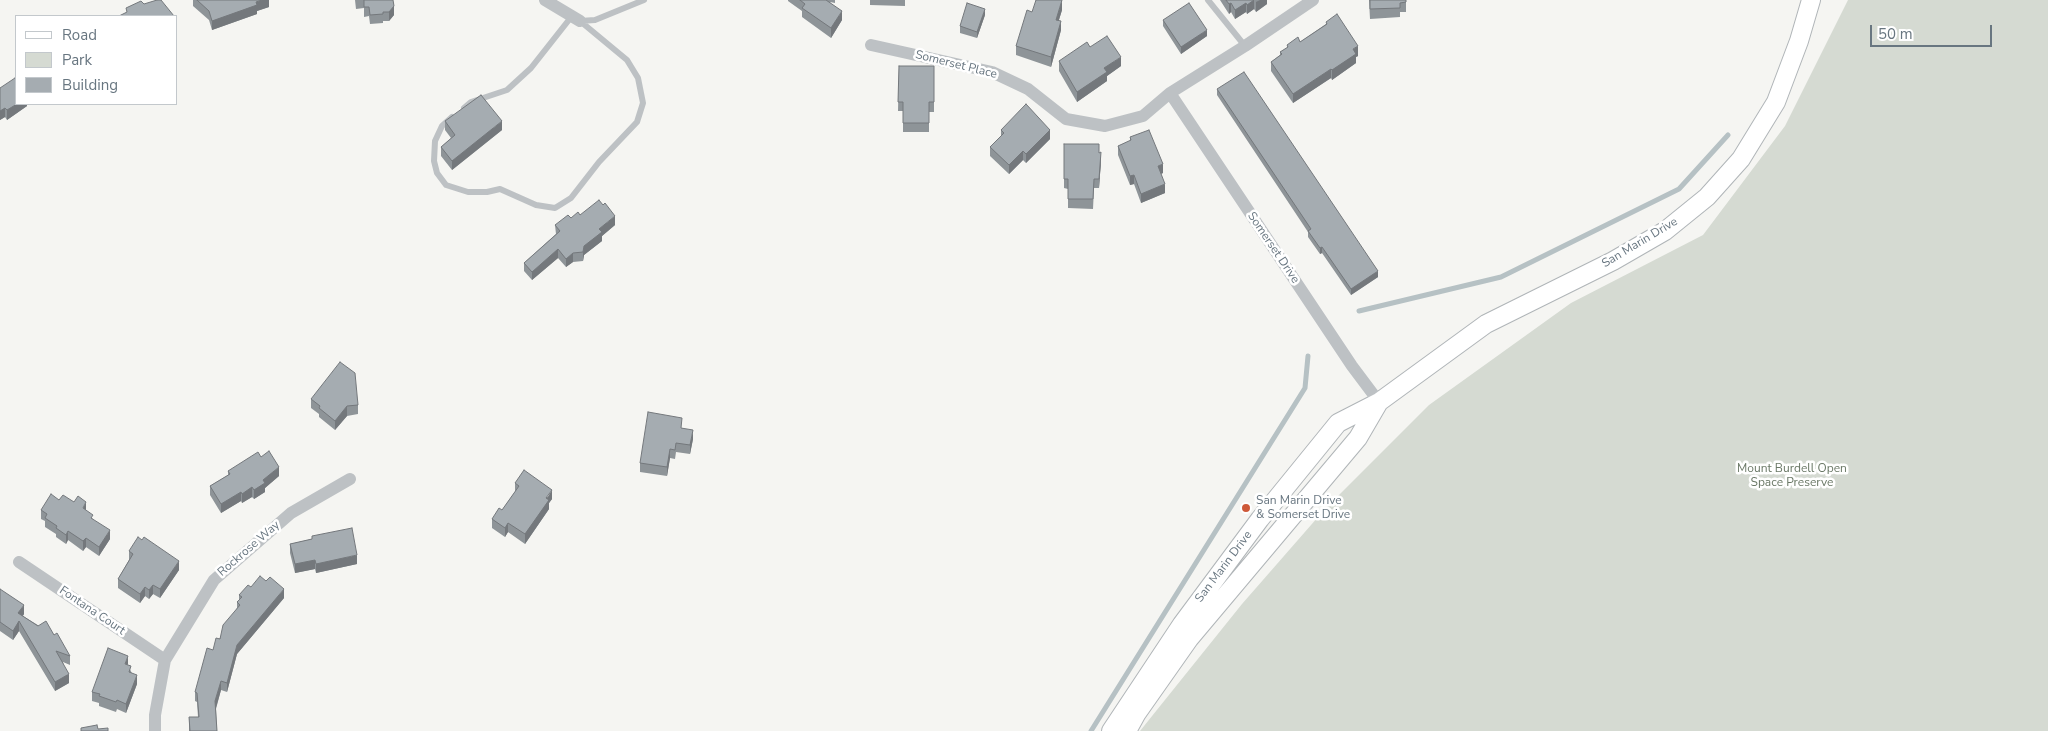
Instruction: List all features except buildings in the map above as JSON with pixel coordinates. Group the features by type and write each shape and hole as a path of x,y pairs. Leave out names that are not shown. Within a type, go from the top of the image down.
{"main road":[{"name":"San Marin Drive","path":"1111,731 1187,617 1260,519 1338,423 1379,402 1486,324 1613,261 1665,230 1707,198 1741,159 1776,102 1812,0"},
{"name":"San Marin Drive","path":"1126,731 1137,712 1189,639 1358,438 1379,402"}],"street":[{"path":"545,0 576,19"},
{"name":"Somerset Place","path":"871,45 992,72 1028,89 1066,119 1105,126 1143,116 1170,93 1313,0"},
{"name":"Somerset Drive","path":"1170,93 1352,366 1379,402"},
{"name":"Rockrose Way","path":"156,731 155,715 165,660 214,580 291,513 350,479"},
{"name":"Fontana Court","path":"19,562 165,660"}],"lane":[{"path":"576,19 627,60 638,78 643,103 637,122 598,162 571,198 555,208 536,205 500,189 487,192 468,192 446,185 437,173 434,161 435,141 442,126 471,102 507,90 576,19 595,20 644,0"},
{"path":"1208,0 1245,46"}],"green space":[{"name":"Mount Burdell Open Space Preserve","path":"1848,0 2048,0 2048,731 1140,731 1242,604 1325,509 1429,405 1571,303 1703,235 1785,126"}],"waterway":[{"path":"1359,311 1501,277 1679,189 1728,135"},
{"path":"1091,731 1305,388 1308,356"}],"place":[{"name":"San Marin Drive & Somerset Drive","path":"1246,508"}]}
